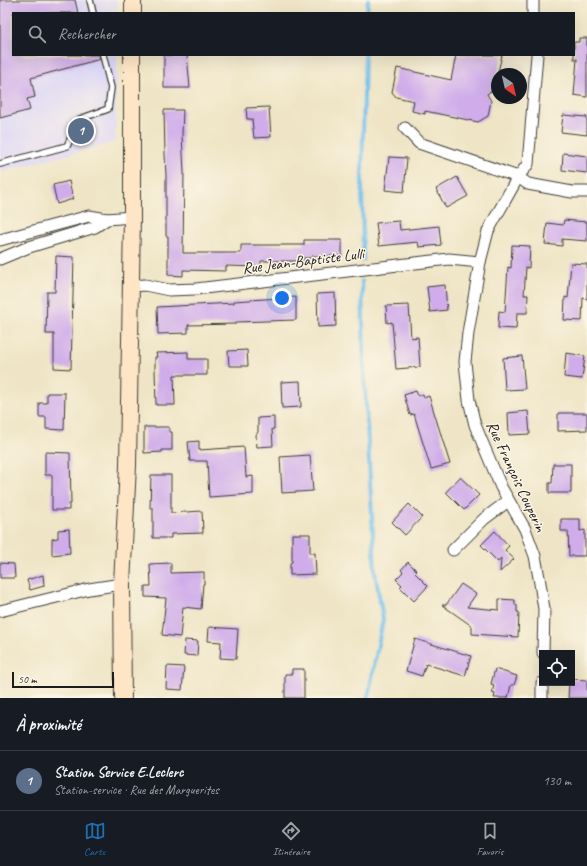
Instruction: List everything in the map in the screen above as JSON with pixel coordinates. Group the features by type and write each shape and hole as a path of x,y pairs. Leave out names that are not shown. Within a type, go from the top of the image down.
{"main road":[{"path":"132,12 133,0"},
{"path":"123,698 122,584 128,466 132,217 132,56"}],"street":[{"name":"Rue François Couperin","path":"537,56 528,164 518,177 488,231 480,262 468,333 465,362 468,400 478,433 508,501 525,529 535,556 544,608 543,650"},
{"path":"405,128 419,143 518,177 528,184 572,192 587,192"},
{"path":"0,240 89,216 107,219 132,217"},
{"path":"0,260 29,247 95,228 107,219"},
{"name":"Rue Jean-Baptiste Lulli","path":"130,286 145,286 169,290 196,290 449,259 480,262"},
{"path":"453,550 484,519 508,501"},
{"path":"0,611 89,589 122,584"},
{"path":"542,686 542,698"}],"lane":[{"path":"90,0 93,12"},
{"path":"0,164 67,146 80,119 108,109 111,88 103,56"}],"shaded area":[{"path":"0,0 117,0 117,12 12,12 12,56 117,56 115,142 0,172"}],"building":[{"path":"0,0 75,0 78,12 12,12 12,56 99,56 100,59 31,78 35,97 27,99 30,110 0,118"},
{"path":"579,38 587,38 587,97 574,95 577,59 574,59 575,42 579,42"},
{"path":"164,56 187,56 190,88 164,88"},
{"path":"456,56 502,56 499,68 491,68 491,91 487,94 491,101 488,116 478,122 425,111 425,114 412,111 414,101 396,97 392,92 397,68 451,80"},
{"path":"269,107 271,137 254,138 252,119 247,119 246,108"},
{"path":"164,110 183,110 183,253 241,253 241,245 304,245 304,240 342,240 342,256 312,256 312,258 303,258 303,261 261,261 261,267 226,266 226,271 183,270 183,276 168,275"},
{"path":"563,115 587,117 587,135 561,132"},
{"path":"563,153 587,156 587,173 562,170"},
{"path":"389,157 407,158 404,192 385,190"},
{"path":"457,177 468,196 446,208 436,189"},
{"path":"69,181 73,199 57,204 53,185"},
{"path":"564,220 587,222 587,241 562,239 562,246 545,244 547,223 563,225"},
{"path":"399,221 400,230 439,226 441,245 419,247 418,242 379,246 376,223"},
{"path":"512,245 530,246 529,268 526,267 524,295 528,295 527,313 517,313 516,329 498,328 499,311 505,312 508,267 511,268"},
{"path":"56,256 74,257 71,369 54,368 54,334 46,334 47,292 55,292"},
{"path":"571,263 587,264 587,299 583,298 582,321 564,320 565,297 568,298"},
{"path":"445,285 447,310 430,312 427,287"},
{"path":"335,293 336,326 318,327 317,294"},
{"path":"296,297 296,320 236,322 236,324 188,325 188,333 158,334 157,307 234,303 234,301"},
{"path":"409,305 411,338 418,337 420,367 396,369 392,322 387,323 386,306"},
{"path":"247,350 248,366 229,366 228,351"},
{"path":"188,352 188,359 207,359 207,375 174,375 175,405 156,405 156,353"},
{"path":"566,353 585,356 582,379 564,377"},
{"path":"522,356 525,389 505,390 503,358"},
{"path":"300,381 301,407 282,408 281,382"},
{"path":"416,391 418,396 423,394 424,398 429,396 450,464 431,469 414,414 410,415 404,395"},
{"path":"47,393 65,393 64,430 46,429 46,417 39,417 39,403 47,403"},
{"path":"528,411 530,434 509,435 508,413"},
{"path":"558,413 587,413 587,430 558,431"},
{"path":"274,417 274,429 272,429 273,446 257,447 256,435 258,432 258,418"},
{"path":"144,427 169,427 169,432 172,432 172,450 144,453"},
{"path":"199,441 199,450 244,447 246,477 253,476 253,494 209,497 207,461 190,461 188,442"},
{"path":"45,452 70,453 71,504 69,504 69,510 52,510 52,475 45,475"},
{"path":"310,455 313,491 282,493 280,457"},
{"path":"553,464 571,464 571,493 549,493 549,483 552,483"},
{"path":"151,475 171,475 171,513 202,511 203,533 171,534 171,538 153,538 153,508 150,508"},
{"path":"460,477 479,495 464,510 446,492"},
{"path":"409,504 422,517 405,535 392,522"},
{"path":"561,519 580,519 580,531 585,530 585,556 569,556 568,531 561,531"},
{"path":"69,529 70,553 52,555 52,539 58,538 58,530"},
{"path":"495,531 509,546 505,550 514,559 500,572 501,558 498,562 481,545"},
{"path":"292,534 310,534 310,553 315,553 316,574 290,575 290,563 292,562"},
{"path":"408,562 417,571 415,573 428,586 414,601 400,587 402,585 396,579 403,572 401,570"},
{"path":"0,563 14,564 15,578 0,578"},
{"path":"171,563 171,573 204,572 201,609 183,607 180,637 162,635 166,598 145,597 145,586 151,586 150,564"},
{"path":"43,575 44,586 30,590 27,580"},
{"path":"461,584 476,594 467,607 499,610 499,599 515,600 517,612 519,612 518,637 472,634 472,626 442,605 446,605"},
{"path":"209,627 238,629 236,659 220,658 221,642 208,641"},
{"path":"415,639 471,656 465,676 426,664 422,676 406,671"},
{"path":"185,640 198,641 197,656 184,655"},
{"path":"167,666 184,667 182,690 166,689"},
{"path":"292,669 304,669 304,698 285,698 285,674 292,674"},
{"path":"495,669 517,676 514,685 511,685 508,698 494,698 495,694 492,693 494,685 491,684"},
{"path":"575,679 587,680 587,698 568,698 569,686 575,686"}],"waterway":[{"path":"367,12 368,0"},
{"path":"363,260 362,173 365,56"},
{"path":"362,281 364,368 375,572 383,619 368,698"}],"place":[{"name":"Station Service E.Leclerc","path":"81,131"}]}
